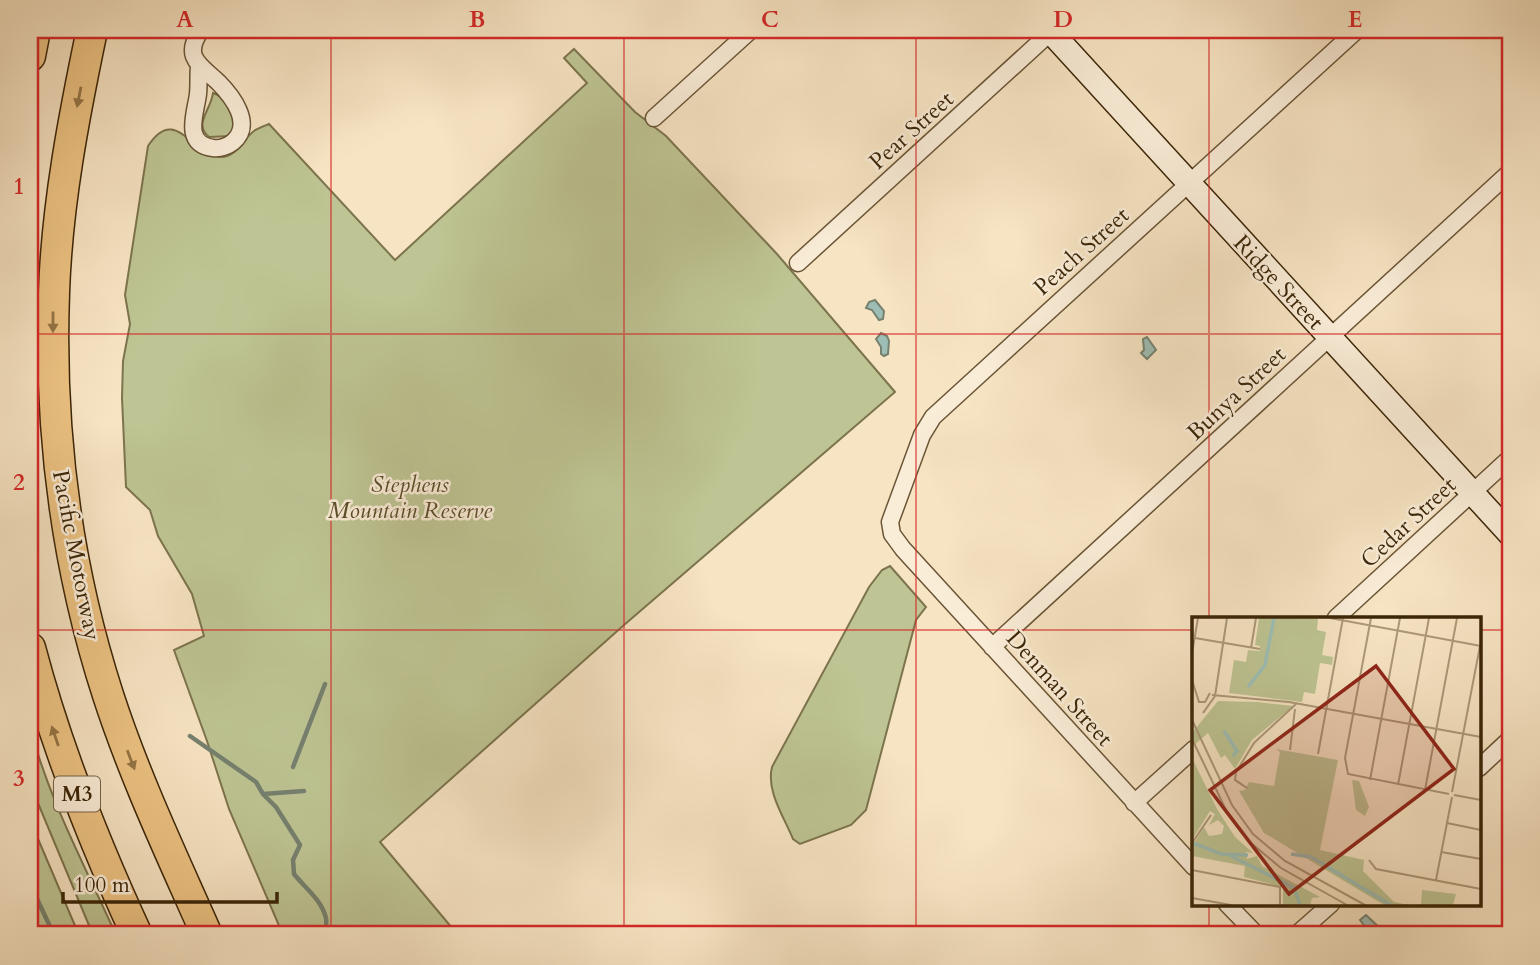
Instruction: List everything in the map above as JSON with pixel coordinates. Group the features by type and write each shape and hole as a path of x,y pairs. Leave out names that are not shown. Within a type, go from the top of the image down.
{"highway":[{"path":"30,56 35,30"},
{"name":"Pacific Motorway","path":"92,30 64,186 54,291 54,395 62,490 76,574 108,695 145,794 207,935"},
{"name":"M3","path":"30,648 65,765 137,935"}],"street":[{"path":"199,67 219,83 242,118 238,136 225,147 208,146 196,137 192,128 199,67 193,48 201,30"},
{"path":"654,118 751,30"},
{"name":"Peach Street","path":"894,538 890,528 893,510 922,435 933,417 1357,30"},
{"name":"Ridge Street","path":"1051,31 1510,534"},
{"name":"Pear Street","path":"799,263 1051,31"},
{"name":"Bunya Street","path":"992,647 1510,172"},
{"name":"Cedar Street","path":"1337,617 1510,458"},
{"name":"Denman Street","path":"894,538 1192,865"},
{"path":"1480,767 1510,739"},
{"path":"1134,803 1192,751"},
{"path":"1229,906 1257,935"},
{"path":"1296,935 1329,906"}],"green space":[{"name":"Stephens Mountain Reserve","path":"574,49 635,112 666,136 777,254 895,392 624,625 380,842 458,935 283,935 229,809 174,650 204,636 192,594 158,536 150,510 126,487 122,398 123,361 130,324 125,295 148,146 158,134 167,130 176,131 211,155 227,156 236,151 250,134 269,124 395,260 587,83 564,58"},
{"path":"213,93 225,101 230,110 235,125 230,136 209,137 204,132 203,122"},
{"path":"890,566 926,607 916,620 866,810 851,825 800,844 793,839 777,804 771,785 772,767 869,587 882,570"},
{"path":"30,727 57,807 116,935 93,935 30,784"},
{"path":"30,820 79,935 30,935"}],"water":[{"path":"875,300 884,311 883,319 879,320 872,310 866,308 869,302"},
{"path":"881,333 887,336 889,341 888,354 884,356 876,339"},
{"path":"1147,337 1156,350 1147,359 1141,353 1144,350 1143,339"},
{"path":"1366,915 1383,931 1378,935 1371,935 1360,920"}],"waterway":[{"path":"293,767 325,684"},
{"path":"190,736 256,782 276,807 300,845 293,860 294,874 320,905 326,918 327,935"},
{"path":"263,794 304,791"},
{"path":"30,884 54,935"}]}
